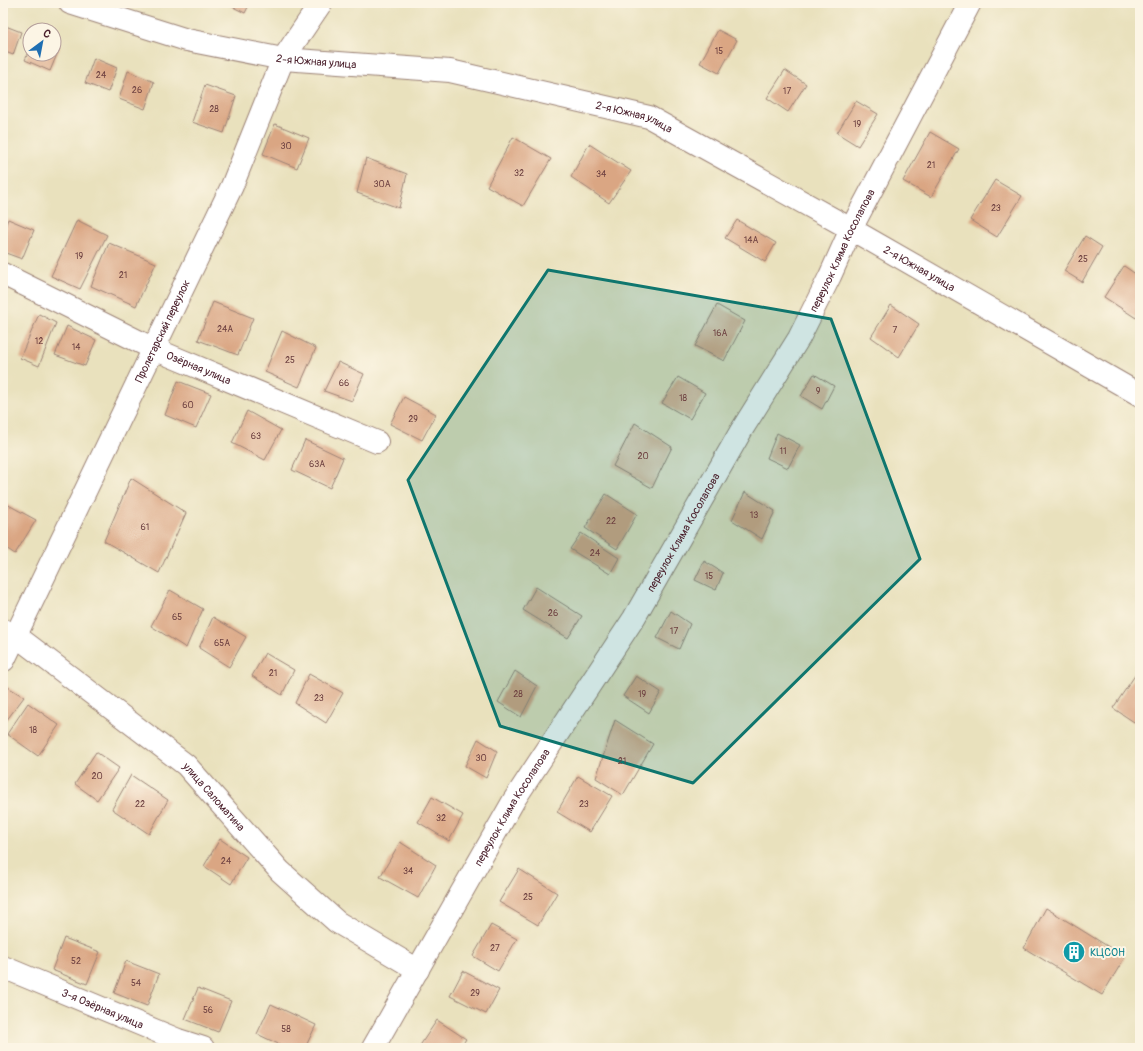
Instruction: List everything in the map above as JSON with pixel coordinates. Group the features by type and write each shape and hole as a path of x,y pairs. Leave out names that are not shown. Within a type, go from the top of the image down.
{"street":[{"name":"2-я Южная улица","path":"70,3 187,40 283,60 450,71 649,117 851,229 1140,395"},
{"name":"Пролетарский переулок","path":"4,660 9,633 154,349 232,186 283,60 321,3"},
{"name":"переулок Клима Косолапова","path":"373,1048 389,1017 418,970 514,800 634,618 740,431 799,338 830,276 851,229 970,3"},
{"name":"Озёрная улица","path":"3,274 154,349 377,442"},
{"name":"улица Саломатина","path":"9,633 186,765 280,871 338,922 418,970"},
{"name":"3-я Озёрная улица","path":"3,967 178,1040 203,1048"}],"highlighted area":[{"path":"548,270 831,319 920,559 693,783 500,726 408,480"}],"building":[{"path":"225,3 250,3 245,13"},
{"path":"3,25 21,32 13,55 3,51"},
{"path":"718,30 737,40 719,73 700,63"},
{"path":"94,58 117,68 108,92 85,83"},
{"path":"30,62 54,62 50,71"},
{"path":"785,70 806,84 788,112 767,98"},
{"path":"128,71 154,82 145,109 119,99"},
{"path":"205,85 236,96 224,133 192,122"},
{"path":"856,101 878,114 858,146 837,133"},
{"path":"275,124 309,138 297,168 263,154"},
{"path":"930,132 959,149 931,197 903,181"},
{"path":"513,137 551,159 523,206 487,186"},
{"path":"589,144 631,171 609,203 571,177"},
{"path":"366,158 407,174 399,208 357,193"},
{"path":"995,180 1022,196 997,237 970,220"},
{"path":"8,219 34,230 22,259 3,252 3,232"},
{"path":"77,220 107,235 80,289 51,276"},
{"path":"737,220 776,243 765,262 725,238"},
{"path":"1085,236 1102,247 1082,282 1064,271"},
{"path":"109,243 156,263 136,306 91,286"},
{"path":"1124,266 1140,277 1140,312 1136,318 1104,297"},
{"path":"213,302 253,318 238,355 198,340"},
{"path":"717,305 745,321 724,361 695,346"},
{"path":"891,305 919,324 899,357 871,337"},
{"path":"39,314 56,323 39,366 20,358"},
{"path":"67,326 96,340 85,366 55,355"},
{"path":"282,331 316,348 299,387 265,372"},
{"path":"338,362 364,374 352,401 324,391"},
{"path":"814,374 834,386 822,409 801,396"},
{"path":"678,377 705,393 690,419 662,403"},
{"path":"178,381 211,394 196,428 165,415"},
{"path":"404,397 436,414 422,440 390,424"},
{"path":"247,411 281,430 265,460 232,443"},
{"path":"635,423 672,447 652,488 613,466"},
{"path":"777,433 800,445 788,468 767,458"},
{"path":"305,440 343,458 330,488 292,470"},
{"path":"131,478 186,513 159,573 104,541"},
{"path":"745,492 775,511 762,539 732,520"},
{"path":"606,494 637,514 617,549 585,528"},
{"path":"3,502 36,520 15,554 3,546"},
{"path":"581,533 619,558 610,574 570,549"},
{"path":"704,561 723,573 716,590 695,580"},
{"path":"536,587 582,616 568,638 523,610"},
{"path":"170,590 203,609 186,648 151,626"},
{"path":"671,611 690,624 679,649 657,638"},
{"path":"213,617 246,637 229,667 199,648"},
{"path":"265,653 294,670 282,695 252,676"},
{"path":"1140,668 1140,726 1113,708"},
{"path":"515,671 537,686 521,717 498,702"},
{"path":"309,674 343,693 326,723 295,703"},
{"path":"636,676 661,692 649,713 623,696"},
{"path":"3,684 24,697 3,725"},
{"path":"28,703 59,725 38,756 7,734"},
{"path":"615,720 653,744 623,795 596,778"},
{"path":"478,739 497,751 486,778 465,766"},
{"path":"96,752 119,768 97,800 75,784"},
{"path":"131,775 168,800 149,834 112,809"},
{"path":"578,776 612,796 590,832 557,812"},
{"path":"432,797 463,815 449,841 418,822"},
{"path":"220,839 247,857 231,884 204,866"},
{"path":"400,842 436,865 418,898 380,877"},
{"path":"519,869 557,893 538,925 499,902"},
{"name":"КЦСОН","path":"1046,908 1125,957 1102,995 1024,948"},
{"path":"491,925 517,939 498,971 473,956"},
{"path":"64,938 100,952 87,984 52,970"},
{"path":"126,961 159,974 147,1006 114,993"},
{"path":"463,971 499,990 486,1014 450,996"},
{"path":"198,988 231,1001 218,1032 185,1019"},
{"path":"271,1004 316,1025 305,1048 287,1048 257,1034"},
{"path":"437,1020 466,1039 460,1048 419,1047"}],"place":[{"name":"КЦСОН","path":"1074,952"}]}
